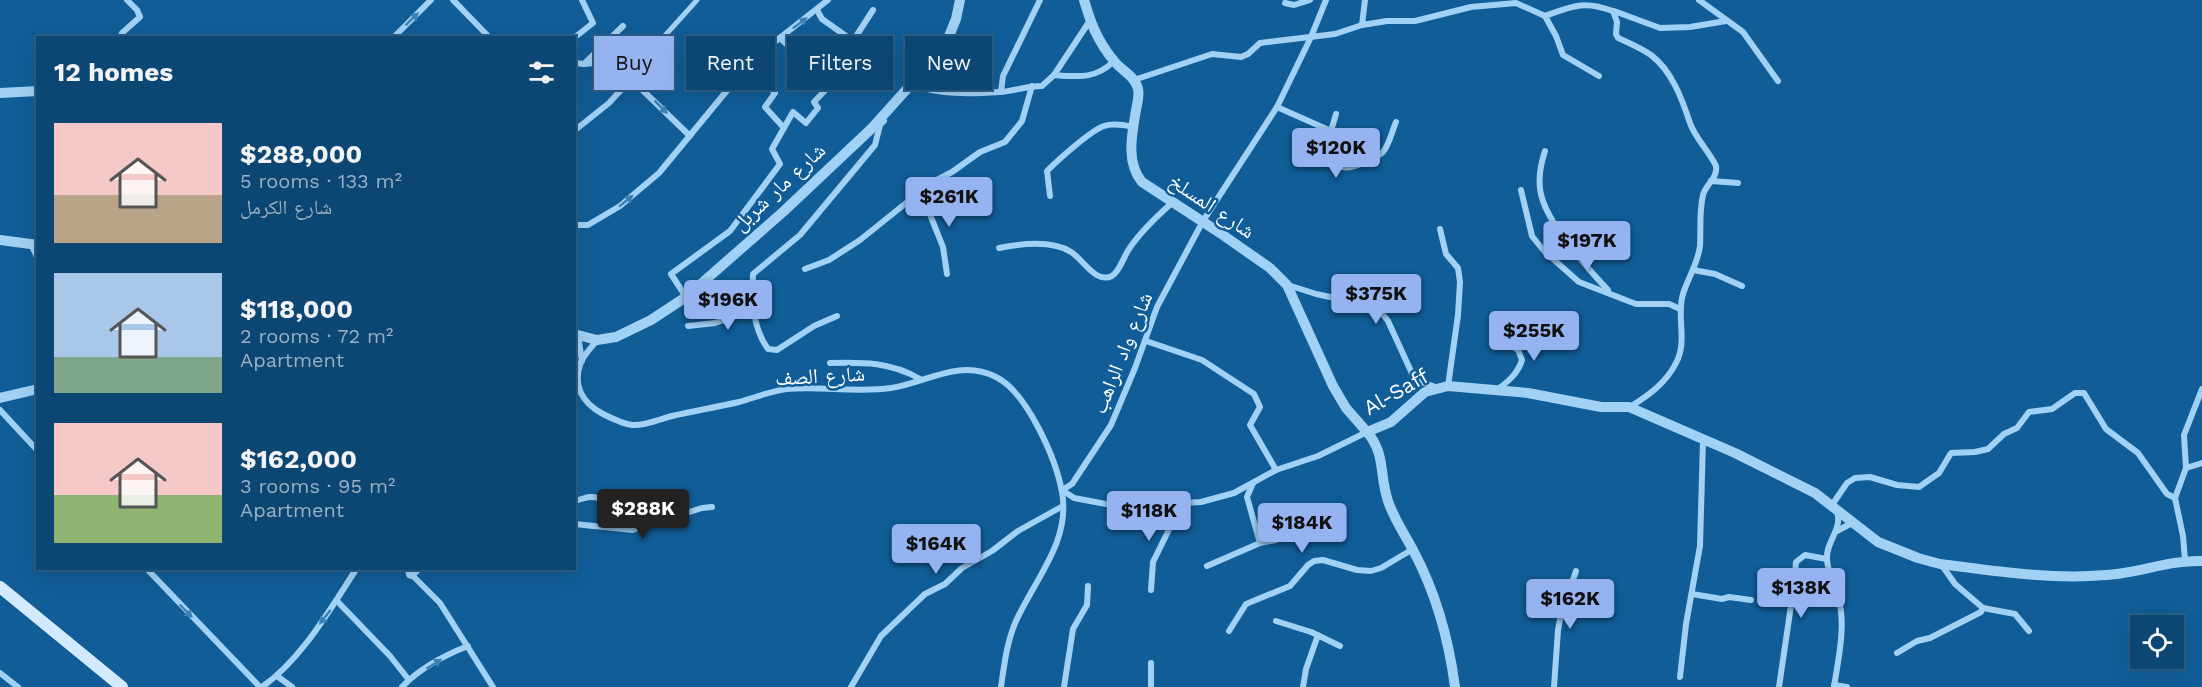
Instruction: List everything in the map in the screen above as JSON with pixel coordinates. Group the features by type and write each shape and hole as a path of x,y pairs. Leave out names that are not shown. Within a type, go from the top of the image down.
{"main road":[{"path":"0,587 122,687"}],"street":[{"path":"121,36 140,17 137,10 127,0"},
{"path":"395,36 431,0"},
{"path":"453,0 488,36"},
{"path":"576,36 593,23 582,0"},
{"path":"665,36 697,0"},
{"path":"775,42 828,0"},
{"name":"شارع مار شربل","path":"949,36 960,0"},
{"path":"1001,92 1003,76 1040,0"},
{"path":"1084,0 1089,22 1114,61 1134,80 1212,54 1241,57 1260,43 1335,34 1362,25 1387,21 1415,21 1472,4 1518,2 1545,16 1563,55 1599,76"},
{"path":"1285,3 1294,5 1310,0"},
{"name":"شارع واد الراهب","path":"1062,490 1072,484 1111,425 1146,341 1157,307 1203,221 1277,107 1326,0"},
{"path":"1362,25 1365,0"},
{"path":"1699,0 1743,32 1778,81"},
{"path":"1545,16 1579,4 1599,6 1660,28 1690,27 1726,21"},
{"path":"817,10 822,19 846,36"},
{"path":"856,36 873,10"},
{"path":"1613,11 1616,15 1615,30 1618,38 1650,55 1668,75 1684,105 1690,123 1717,171 1704,192 1700,247 1680,309 1682,337 1676,363 1651,394 1629,407"},
{"path":"925,90 1001,92 1042,86 1054,75 1089,22"},
{"path":"584,64 623,26"},
{"path":"780,38 787,45"},
{"path":"1054,75 1094,75 1100,73 1114,61"},
{"path":"576,63 594,63"},
{"name":"شارع المسلخ","path":"1134,80 1138,91 1131,156 1136,175 1142,183 1173,201 1270,268 1287,285 1333,386 1346,408 1367,432"},
{"path":"805,269 830,260 860,240 931,183 952,172 980,152 1005,142 1022,121 1032,86"},
{"path":"576,129 609,103 621,90"},
{"path":"642,90 690,136"},
{"path":"576,225 588,225 620,206 659,173 727,90"},
{"path":"772,90 775,93 765,107 784,128"},
{"path":"686,297 671,274 730,231 780,164 772,149 793,112 806,123 818,108 814,102 825,90"},
{"name":"شارع مار شربل","path":"576,335 597,340 616,337 642,325 686,297 784,211 871,129 905,90"},
{"path":"0,93 36,91"},
{"path":"837,316 814,326 777,350 768,349 758,332 752,301 753,274 800,235 875,144 880,125 894,107 896,100"},
{"path":"1277,107 1331,131"},
{"path":"1336,114 1331,131 1330,147 1334,162 1346,169 1368,161 1384,151 1396,122"},
{"path":"1050,196 1047,171 1077,145 1104,126 1117,124 1133,127"},
{"path":"1545,151 1541,163 1540,182 1543,202 1571,246 1611,293"},
{"path":"1711,181 1738,183"},
{"path":"1521,190 1532,236 1544,251 1579,282 1636,304 1669,304 1680,309"},
{"path":"921,192 943,247 947,274"},
{"path":"999,248 1058,246 1074,253 1100,277 1111,276 1142,232 1173,201"},
{"path":"1440,229 1446,254 1458,268 1460,282 1448,386"},
{"path":"0,240 34,244"},
{"path":"1693,270 1714,274 1742,285"},
{"path":"1287,285 1316,294 1377,307 1388,321 1415,380 1436,388"},
{"path":"688,326 724,320 752,301"},
{"path":"576,335 582,361"},
{"path":"1498,390 1510,381 1522,360 1518,350 1500,337"},
{"name":"شارع الصف","path":"597,340 582,361 578,380 579,394 585,402 607,416 633,425 786,390 893,388 961,370 976,371 997,377 1014,390 1024,401 1036,423 1062,490 1064,506 1063,522 1054,552 1016,621 1010,639 1001,687"},
{"path":"1146,341 1202,360 1254,394 1260,408 1250,425 1276,470"},
{"path":"830,363 860,362 891,365 920,379"},
{"name":"Al-Saff","path":"1455,687 1440,621 1427,580 1413,549 1393,515 1387,499 1376,442 1367,432 1391,422 1425,392 1436,388 1448,386 1498,390 1558,398 1601,407 1629,407 1815,493 1858,524 1878,542 1940,564 2076,577 2109,575 2185,560 2202,561"},
{"path":"0,398 36,389"},
{"path":"2185,560 2183,536 2175,498 2186,468 2184,435 2202,389"},
{"path":"1847,687 1834,686 1841,616 1827,559 1829,547 1840,519 1834,506 1847,483 1855,478 1870,477 1897,485 1919,488 1939,473 1951,453 1988,449 2004,434 2017,428 2029,412 2052,409 2075,393 2084,393 2106,429 2138,453 2167,494 2175,498"},
{"path":"0,410 36,449"},
{"path":"1062,490 1074,498 1106,504 1148,505 1173,499 1182,503 1201,502 1234,493 1276,470 1318,456 1367,432"},
{"path":"1680,677 1686,624 1700,546 1703,441"},
{"path":"2186,468 2202,463"},
{"path":"1247,497 1254,482"},
{"path":"1234,493 1244,494 1247,497 1260,543"},
{"path":"576,500 589,497 626,503 646,501"},
{"path":"1151,590 1153,562 1182,503"},
{"path":"851,687 881,636 925,594 945,584 962,568 992,551 1018,531 1064,506"},
{"path":"576,524 633,530 650,527 694,510 712,507"},
{"path":"1837,531 1851,524 1858,524"},
{"path":"1207,566 1260,543 1276,540"},
{"path":"1228,631 1246,604 1290,586 1314,561 1323,560 1357,570 1371,571 1381,568 1413,549"},
{"path":"1779,687 1796,562 1805,555 1827,559"},
{"path":"1940,564 1955,584 1983,608 2015,614 2029,632"},
{"path":"148,570 261,687 277,676 337,601 356,570"},
{"path":"411,570 440,603 492,687"},
{"path":"1554,687 1561,614 1576,571"},
{"path":"1064,687 1073,629 1087,605 1088,586"},
{"path":"1692,594 1722,599 1729,597 1751,600"},
{"path":"337,601 390,656 409,680"},
{"path":"1897,653 1917,641 1930,638 1981,612 1983,608"},
{"path":"1276,621 1318,635 1340,646"},
{"path":"1303,687 1306,669 1318,635"},
{"path":"402,687 409,680 453,652 468,645"},
{"path":"1151,663 1151,687"},
{"path":"0,673 18,687"},
{"path":"277,676 292,687"}]}
